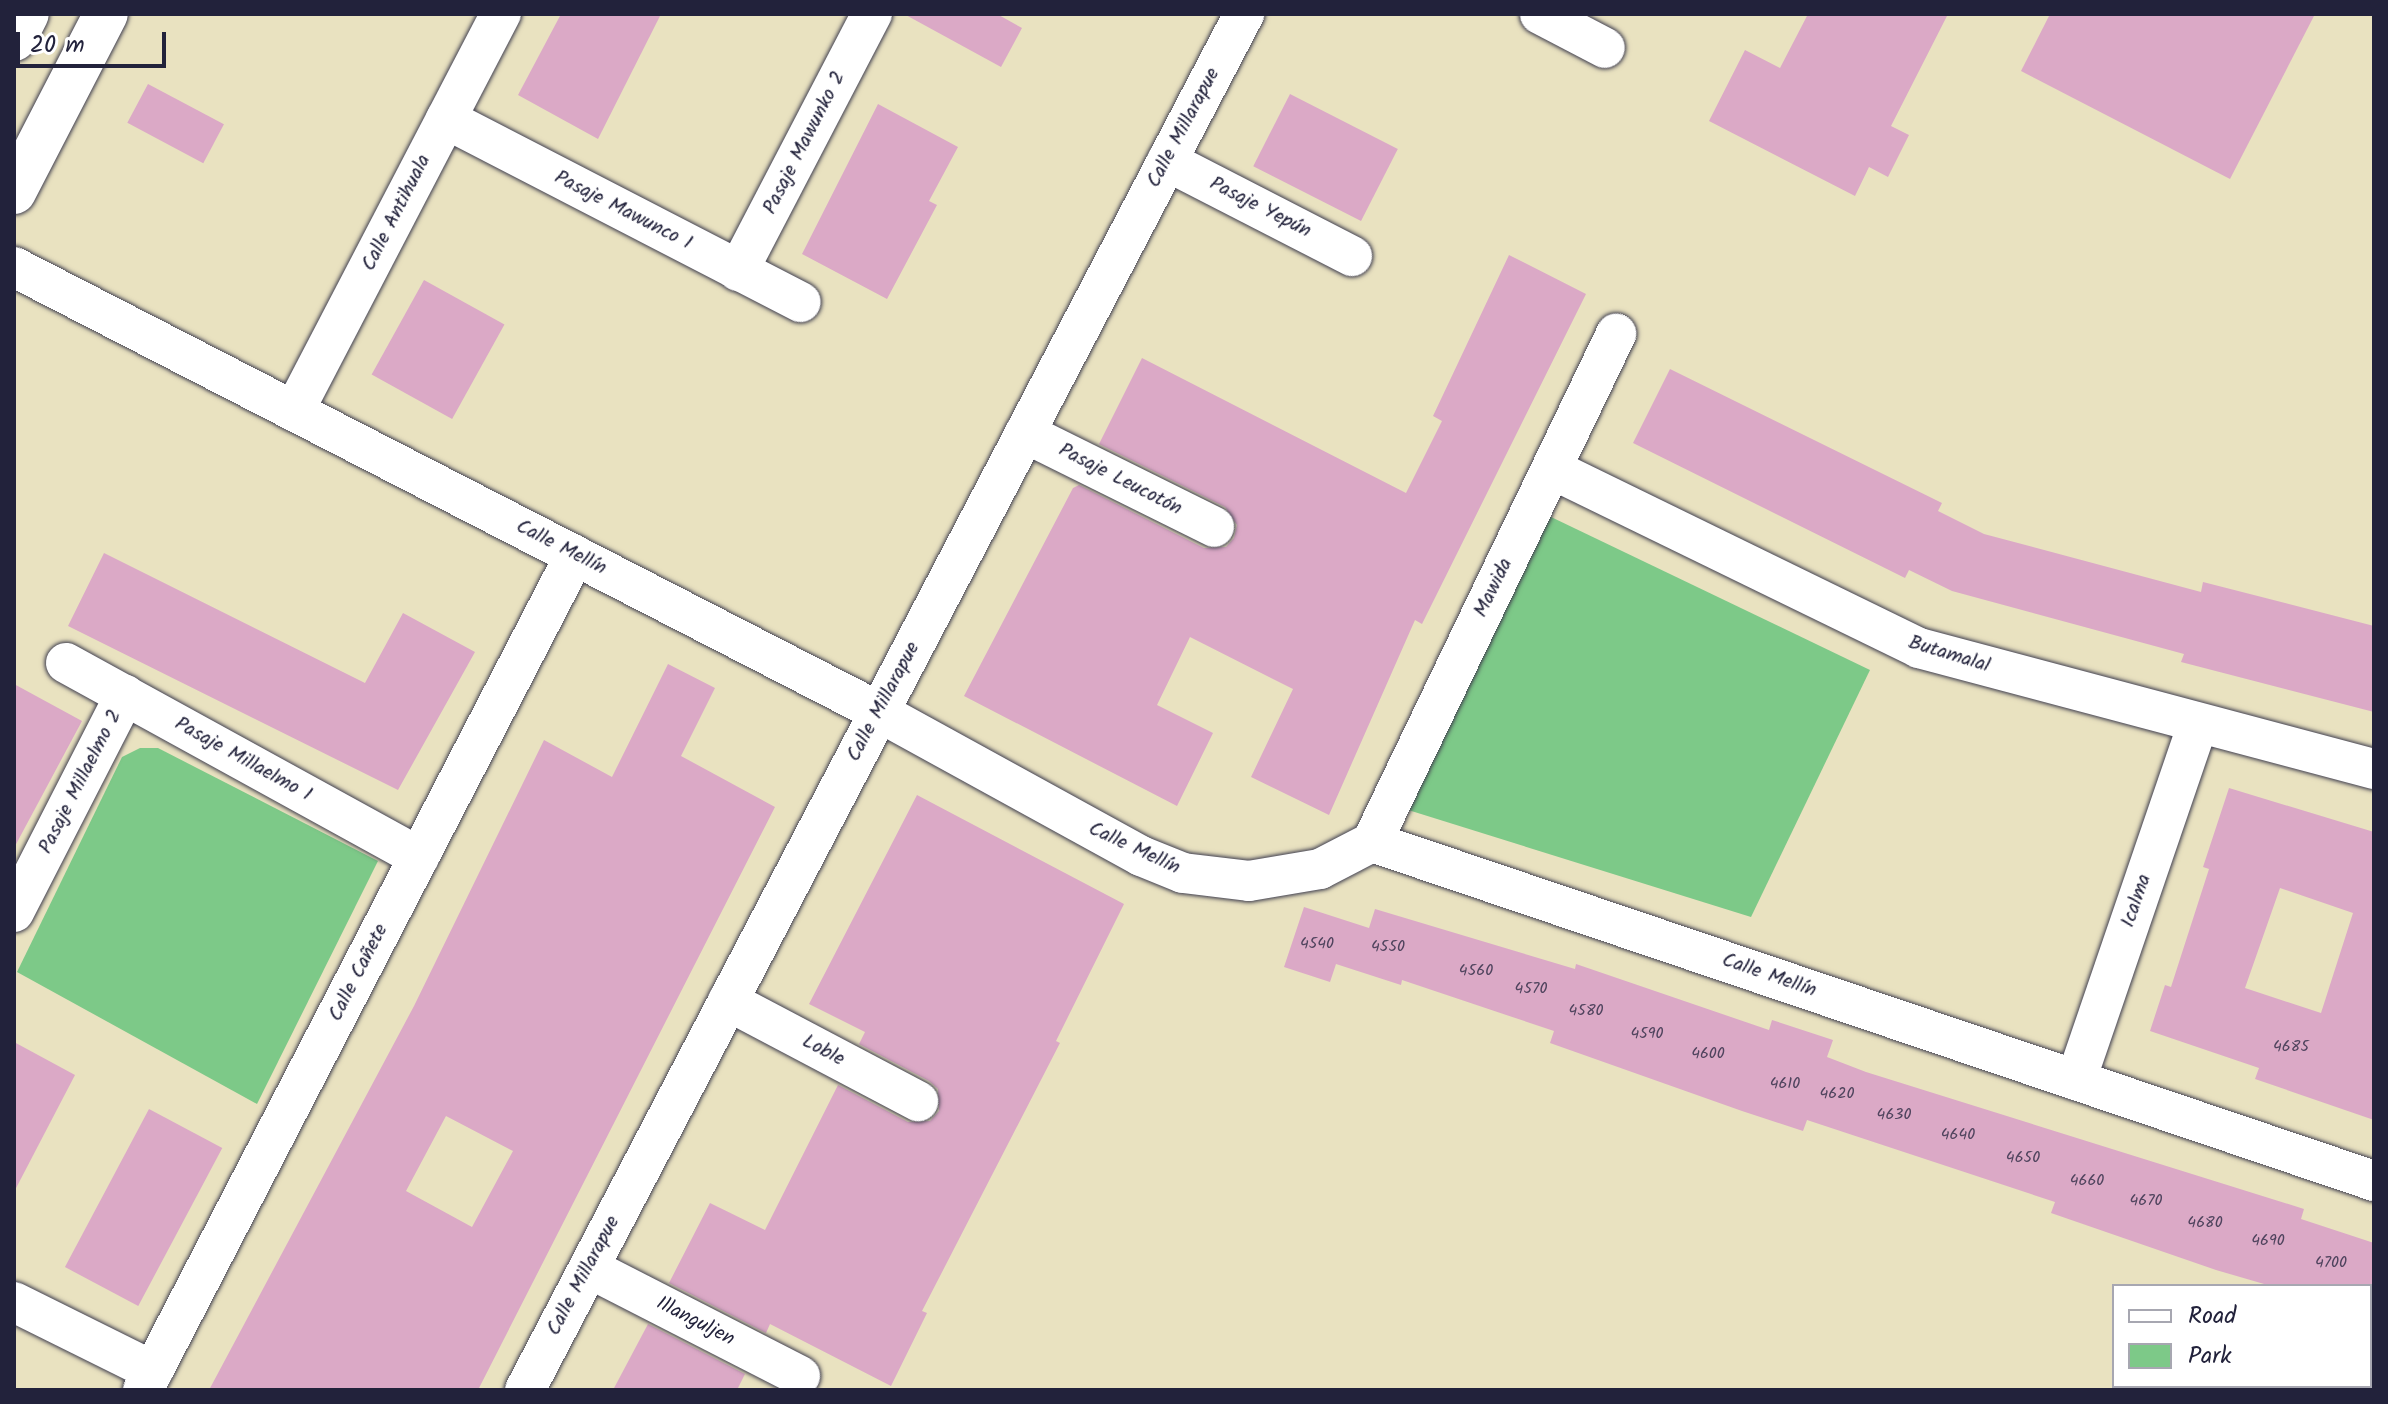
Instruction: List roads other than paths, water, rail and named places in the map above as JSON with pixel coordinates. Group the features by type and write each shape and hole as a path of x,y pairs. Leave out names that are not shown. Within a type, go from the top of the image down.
{"street":[{"path":"14,39 27,14"},
{"path":"14,192 106,14"},
{"name":"Calle Antihuala","path":"294,411 501,14"},
{"name":"Pasaje Mawunko 2","path":"738,271 872,14"},
{"name":"Calle Millarapue","path":"525,1390 1244,14"},
{"path":"1540,14 1605,48"},
{"name":"Pasaje Mawunco 1","path":"446,119 800,302"},
{"name":"Pasaje Yepún","path":"1167,161 1352,256"},
{"name":"Calle Mellín","path":"14,267 879,712 1141,856 1183,873 1227,880 1273,878 1342,861 1372,842 2374,1181"},
{"name":"Mawida","path":"1372,842 1616,334"},
{"name":"Pasaje Leucotón","path":"1025,433 1214,527"},
{"name":"Butamalal","path":"1552,469 1919,648 2374,769"},
{"name":"Calle Cañete","path":"148,1380 575,555"},
{"name":"Pasaje Millaelmo 1","path":"66,663 419,857"},
{"name":"Pasaje Millaelmo 2","path":"14,912 125,695"},
{"name":"Icalma","path":"2076,1080 2198,723"},
{"name":"Loble","path":"728,1001 918,1101"},
{"name":"Illanguljen","path":"589,1268 800,1376"},
{"path":"14,1302 148,1380"}]}
